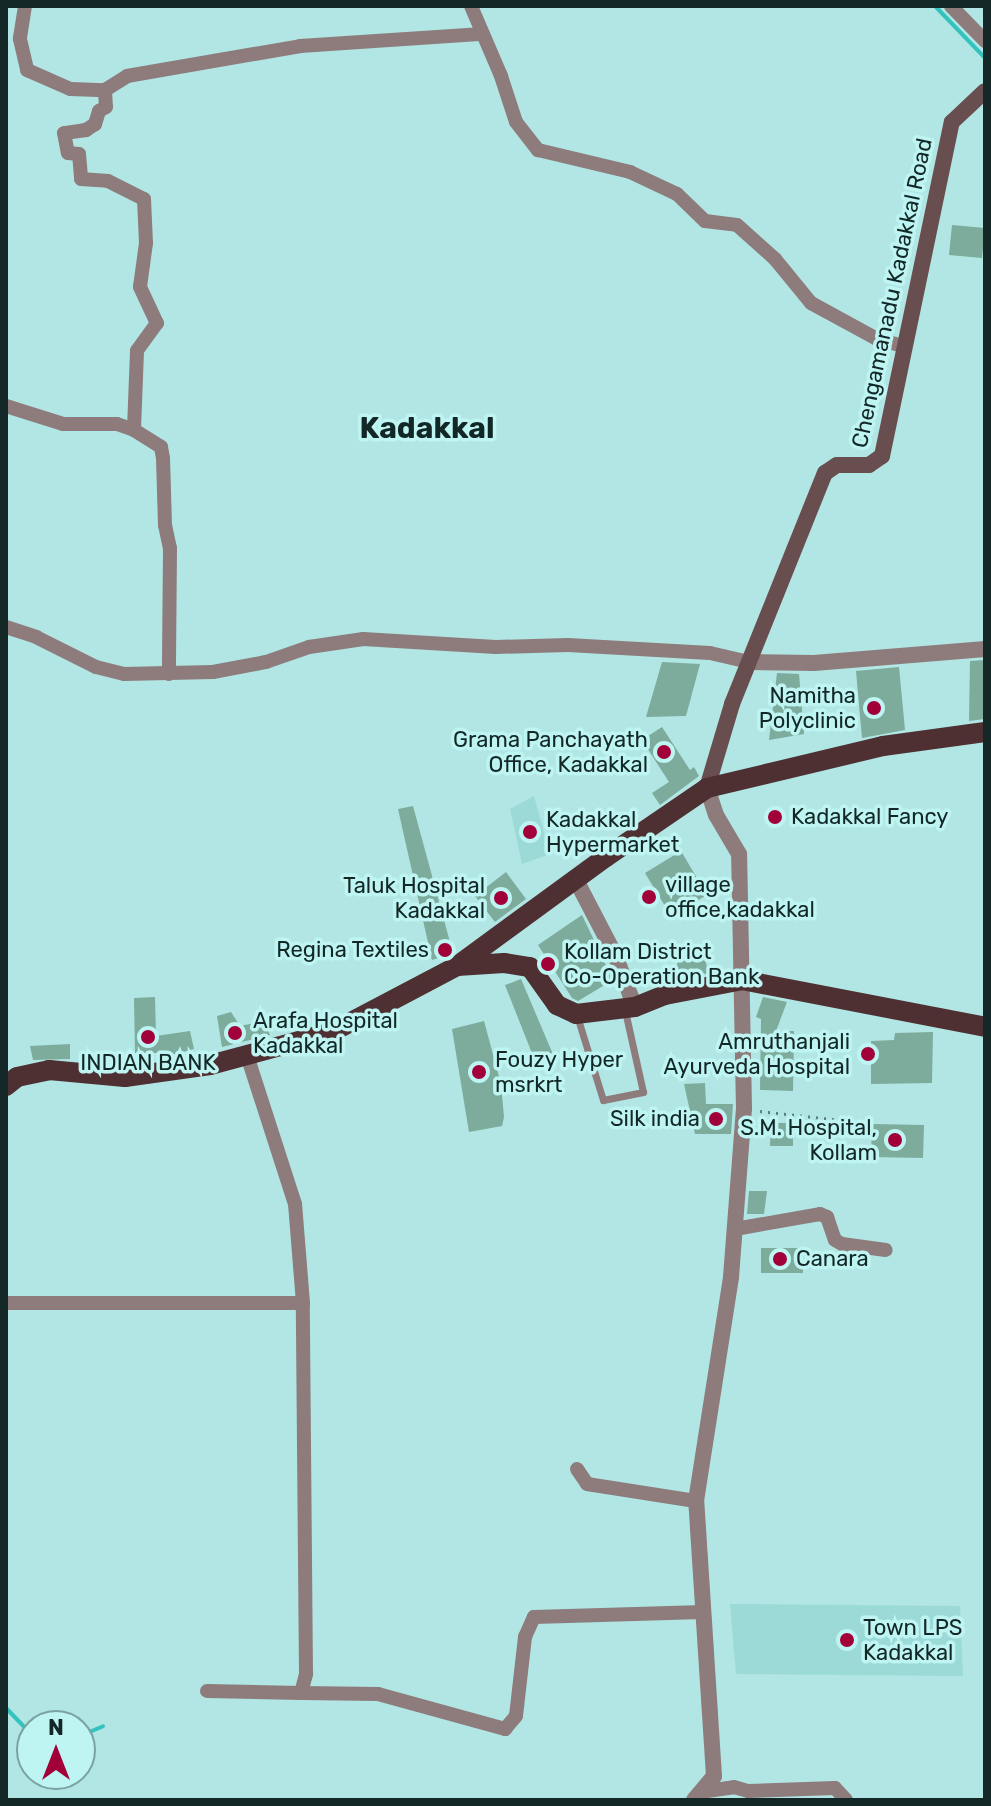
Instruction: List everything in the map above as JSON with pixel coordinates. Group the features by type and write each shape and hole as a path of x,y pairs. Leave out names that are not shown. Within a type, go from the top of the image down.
{"main road":[{"name":"Chengamanadu Kadakkal Road","path":"707,788 749,662 825,473 837,465 869,465 882,456 952,122 985,91"},
{"path":"6,1086 17,1077 49,1070 125,1077 210,1065 332,1032 457,966 707,788 883,746 985,732"},
{"path":"457,966 504,963 530,967 557,1005 576,1014 630,1008 665,995 742,980 985,1027"}],"street":[{"path":"25,6 20,39 27,70 70,89 105,90 127,76 300,46 483,34"},
{"path":"471,6 516,122 538,150 630,172 677,194 705,221 737,225 775,259 811,303 877,339 903,346"},
{"path":"951,6 985,41"},
{"path":"105,90 106,107 99,111 95,124 86,130 64,133 68,153 79,154 81,179 108,181 144,199 146,243 140,287 157,323 137,351 134,430"},
{"path":"6,406 63,424 117,424 134,430 161,447 165,525 170,548 169,674"},
{"path":"6,627 106,670 169,674 232,669 309,647 363,639 496,647 568,645 710,653 749,662 814,663 985,649"},
{"path":"697,1796 714,1776 696,1501 718,1370 735,1229 744,1109 739,854 716,815 707,788"},
{"path":"576,880 615,955 630,1008"},
{"path":"247,1055 295,1204 303,1303 306,1674 301,1693"},
{"path":"735,1229 820,1214 827,1217 835,1240 842,1244 886,1250"},
{"path":"6,1303 303,1303"},
{"path":"577,1469 587,1484 696,1501"},
{"path":"207,1691 378,1694 505,1729 516,1716 525,1637 534,1617 703,1612"},
{"path":"697,1796 734,1787 748,1791 835,1788 846,1800"}],"lane":[{"path":"576,1014 603,1100 643,1092 630,1008"}],"path":[{"path":"744,1109 858,1122"}],"shaded area":[{"name":"Kadakkal Hypermarket","path":"534,796 550,854 522,864 510,809"},
{"name":"Town LPS Kadakkal","path":"730,1604 960,1606 963,1676 736,1674"}],"building":[{"path":"952,225 985,228 982,258 949,255"},
{"path":"985,660 985,719 969,721 970,661"},
{"path":"662,662 700,664 686,716 646,717"},
{"path":"899,667 905,730 862,738 856,671"},
{"path":"777,673 799,674 804,734 769,740"},
{"path":"662,727 690,770 694,767 699,776 660,805 652,793 669,782 642,740"},
{"path":"413,806 453,953 432,960 398,809"},
{"path":"681,851 707,895 671,916 645,873"},
{"name":"Taluk Hospital Kadakkal","path":"506,872 526,899 495,922 475,896"},
{"path":"582,915 613,980 578,1001 572,998 538,945"},
{"path":"704,957 709,973 675,980 678,959"},
{"path":"521,979 555,1059 537,1066 505,985"},
{"path":"155,997 156,1036 190,1031 194,1049 160,1058 160,1053 135,1053 134,998"},
{"path":"763,997 787,1002 776,1031 794,1031 793,1091 760,1090 761,1019 756,1017"},
{"path":"231,1012 240,1026 264,1021 270,1035 222,1047 217,1016"},
{"name":"Fouzy Hyper msrkrt","path":"484,1021 501,1084 504,1117 502,1126 469,1132 452,1029"},
{"path":"933,1032 932,1083 871,1084 871,1041 894,1040 895,1033"},
{"path":"70,1044 70,1059 33,1060 30,1046"},
{"name":"Silk india","path":"705,1083 706,1104 733,1104 731,1134 695,1134 684,1084"},
{"path":"771,1123 793,1123 793,1146 770,1146"},
{"path":"872,1124 924,1125 923,1158 871,1157"},
{"path":"749,1191 767,1191 764,1214 747,1214"},
{"path":"761,1248 803,1248 803,1273 761,1273"}],"waterway":[{"path":"935,6 985,58"},
{"path":"6,1708 16,1718"},
{"path":"96,1729 103,1726"}],"place":[{"name":"Namitha Polyclinic","path":"874,708"},
{"name":"Grama Panchayath Office, Kadakkal","path":"664,752"},
{"name":"Kadakkal Fancy","path":"775,817"},
{"name":"Kadakkal Hypermarket","path":"530,832"},
{"name":"village office,kadakkal","path":"649,897"},
{"name":"Taluk Hospital Kadakkal","path":"501,898"},
{"name":"Regina Textiles","path":"445,950"},
{"name":"Kollam District Co-Operation Bank","path":"548,964"},
{"name":"Arafa Hospital Kadakkal","path":"235,1033"},
{"name":"INDIAN BANK","path":"148,1037"},
{"name":"Amruthanjali Ayurveda Hospital","path":"868,1054"},
{"name":"Fouzy Hyper msrkrt","path":"479,1072"},
{"name":"Silk india","path":"716,1119"},
{"name":"S.M. Hospital, Kollam","path":"895,1140"},
{"name":"Canara","path":"780,1259"},
{"name":"Town LPS Kadakkal","path":"847,1640"}],"district":[{"name":"Kadakkal","path":"427,428"}]}
